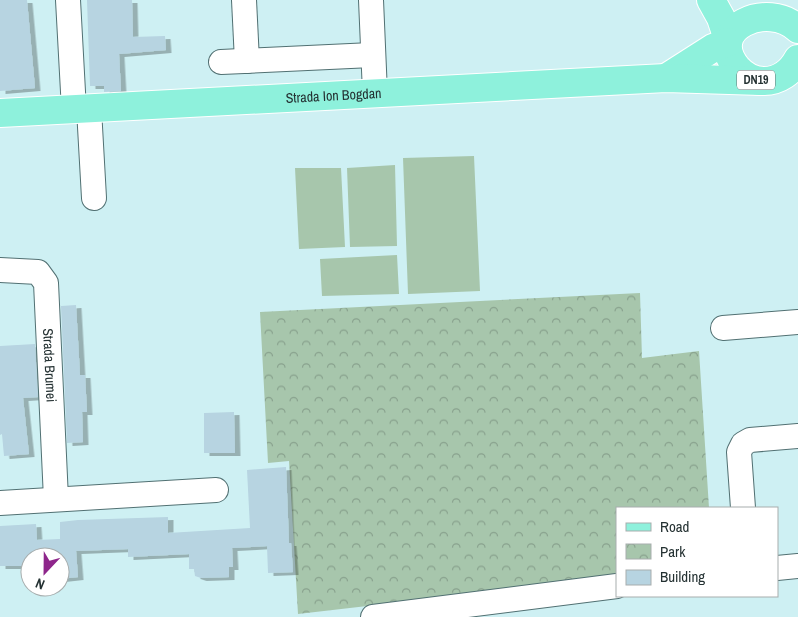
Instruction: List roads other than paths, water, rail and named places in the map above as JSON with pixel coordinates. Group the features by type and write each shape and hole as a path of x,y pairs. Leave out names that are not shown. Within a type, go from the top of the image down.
{"main road":[{"name":"DN19","path":"711,0 721,18 728,40 729,53 737,67 750,78 764,81 798,94"},
{"path":"666,78 712,48 728,40 734,24 741,16 750,11 772,8 783,14"},
{"name":"DN19","path":"764,81 785,75 794,67 798,59"},
{"name":"Strada Ion Bogdan","path":"0,113 666,78 764,81"}],"street":[{"path":"68,0 94,198"},
{"path":"244,0 247,61"},
{"path":"371,0 375,93"},
{"path":"222,62 372,55"},
{"name":"Strada Brumei","path":"0,270 38,272 46,283 56,499"},
{"path":"723,328 798,322"},
{"path":"743,507 739,452 743,444 750,440 798,436"},
{"path":"0,503 216,490"},
{"path":"778,568 798,566"},
{"path":"373,617 472,611 616,586"}]}
